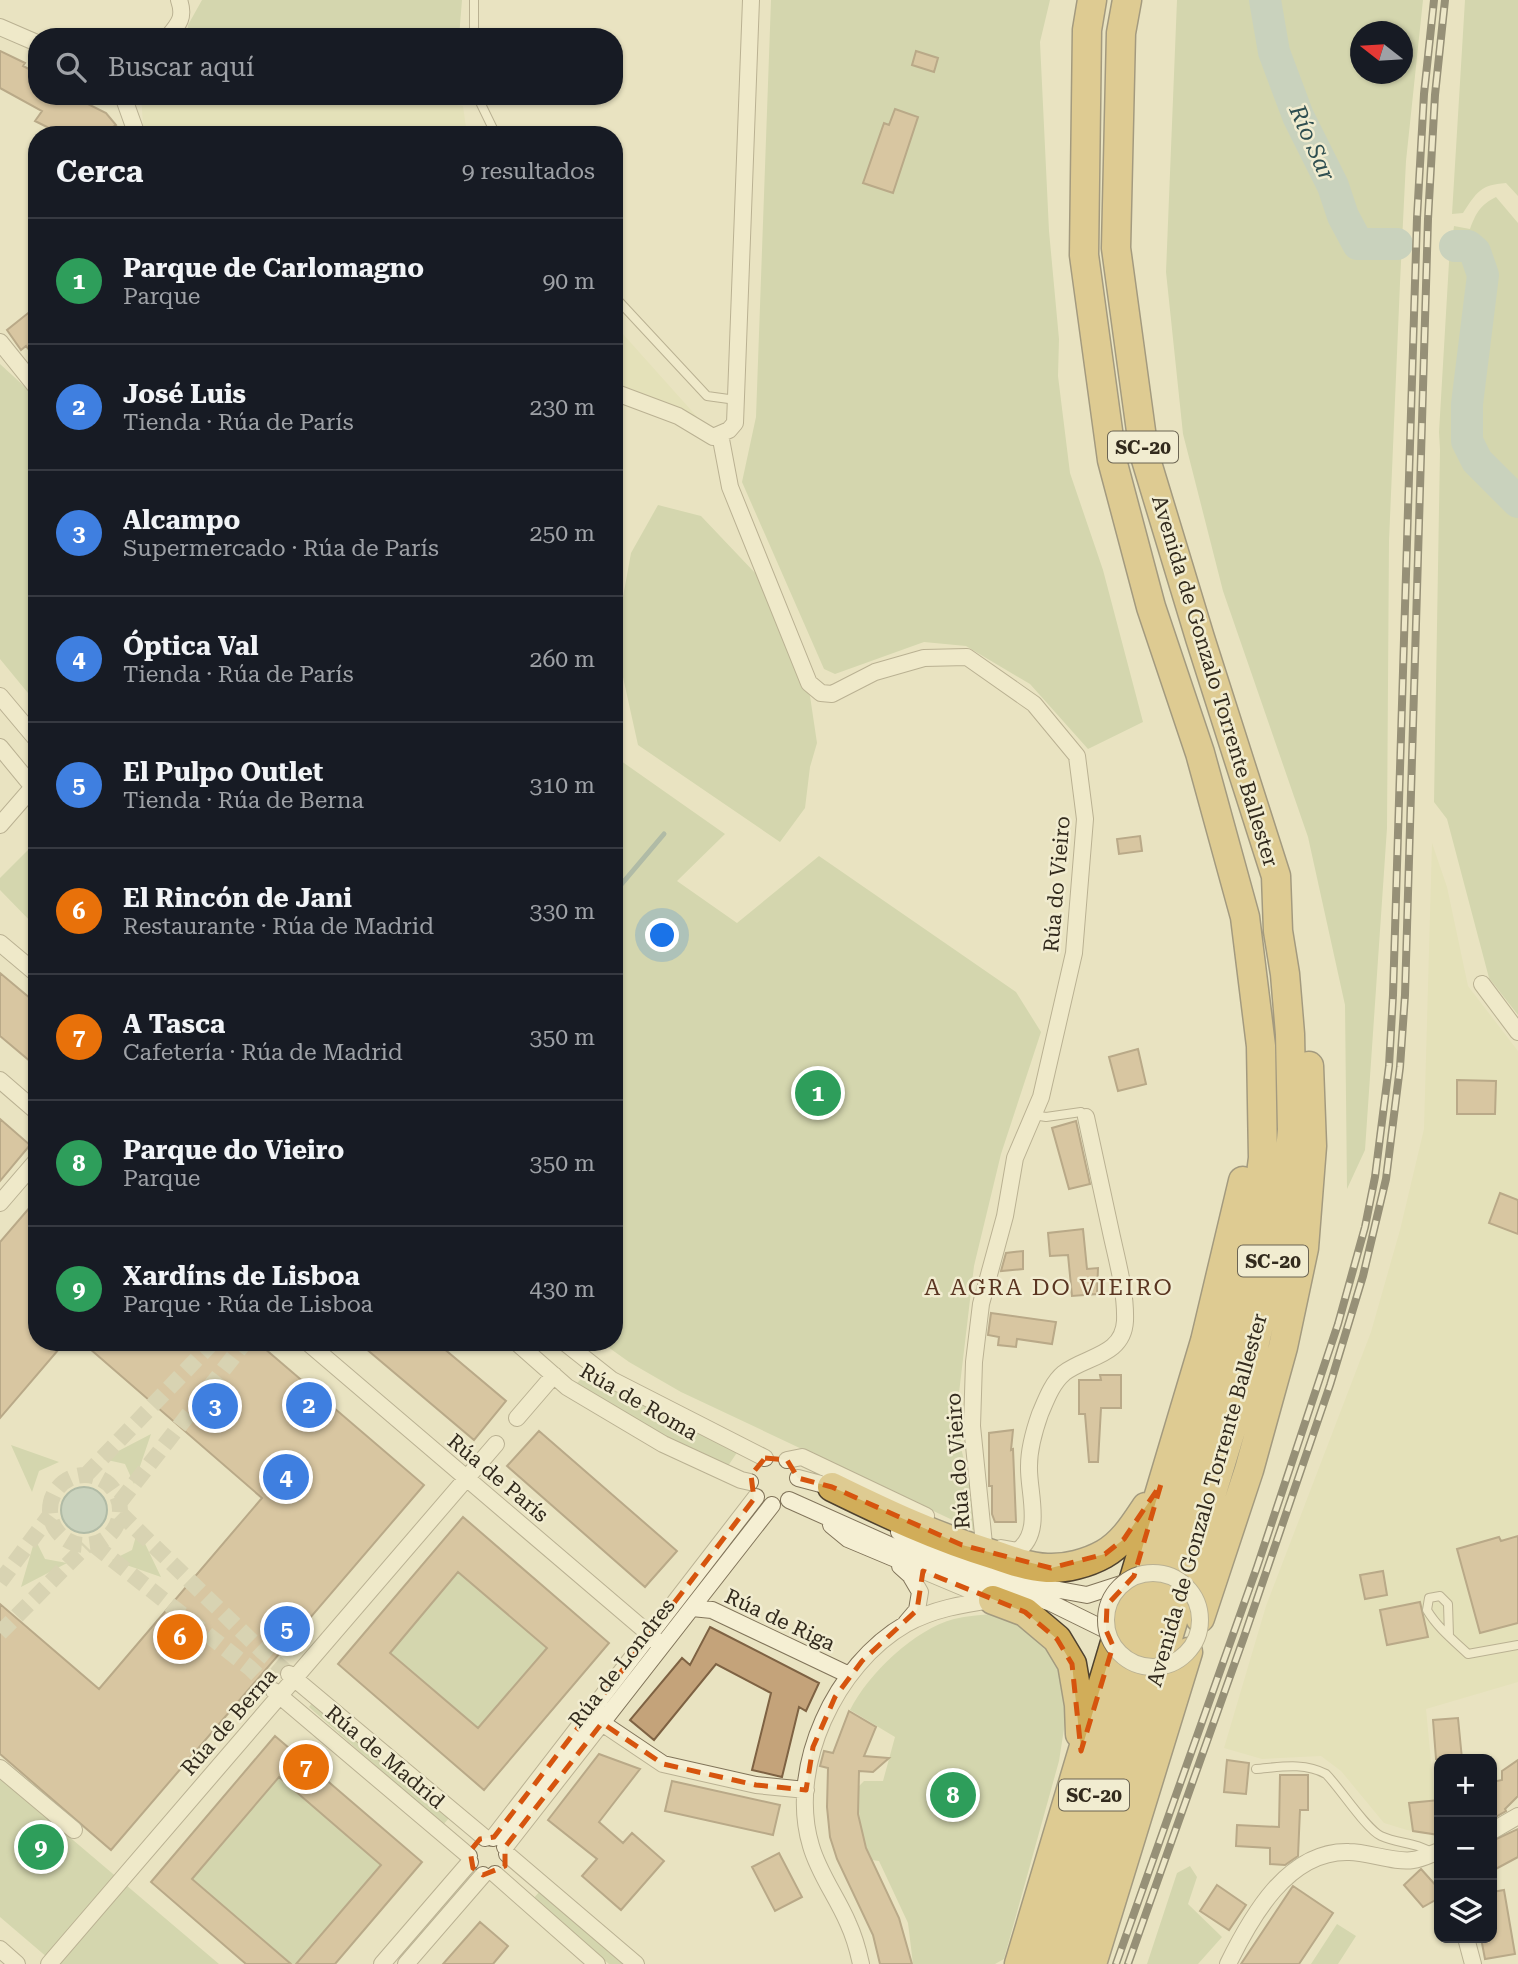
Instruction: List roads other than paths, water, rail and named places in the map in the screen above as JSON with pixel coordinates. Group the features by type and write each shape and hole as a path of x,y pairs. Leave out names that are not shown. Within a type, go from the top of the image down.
{"highway":[{"name":"Avenida de Gonzalo Torrente Ballester","path":"1044,1964 1236,1324 1251,1253 1263,1158 1261,1046 1245,917 1200,753 1151,607 1112,460 1084,255 1087,30 1092,0"},
{"name":"Avenida de Gonzalo Torrente Ballester","path":"1069,1964 1248,1374 1284,1214 1292,1130 1285,974 1278,931 1276,876 1144,453 1116,248 1121,33 1127,0"},
{"path":"1200,1618 1249,1470 1283,1347 1304,1248 1312,1146 1308,1043 1297,943 1276,876"},
{"path":"1019,1964 1205,1340 1239,1203 1261,1046"},
{"path":"829,1478 922,1529 962,1545 1031,1566 1051,1568 1084,1563 1124,1539 1161,1484"},
{"path":"993,1585 1057,1639 1072,1664 1079,1705 1081,1751"},
{"path":"1092,1964 1188,1651"}],"street":[{"path":"175,28 183,11 179,0"},
{"path":"623,395 677,416 713,437 729,430 735,423 751,0"},
{"path":"0,27 28,39"},
{"path":"127,105 134,126"},
{"path":"0,342 28,377"},
{"name":"Rúa do Vieiro","path":"720,434 730,487 809,684 821,693 832,694 875,672 924,658 967,657 1034,704 1077,756 1085,819 1074,953 1041,1097 1015,1158 1005,1216 981,1304 974,1362 972,1426 984,1544"},
{"path":"0,696 28,729"},
{"path":"0,747 28,780"},
{"path":"0,825 28,795"},
{"path":"0,943 28,966"},
{"path":"1482,984 1518,1032"},
{"path":"0,1080 28,1104"},
{"name":"Rúa de Roma","path":"799,1478 829,1478 984,1544 1017,1551 1024,1547 1030,1533 1033,1514 1029,1466 1033,1433 1045,1400 1065,1373 1110,1351 1121,1339 1125,1324 1122,1282 1086,1117"},
{"path":"0,1203 28,1170"},
{"name":"Rúa de París","path":"318,1351 656,1640"},
{"name":"Rúa de Roma","path":"526,1351 567,1387 663,1444 741,1480 772,1505"},
{"name":"Rúa de Roma","path":"575,1351 612,1380 765,1458 780,1457 787,1460 802,1457 829,1478 859,1511 993,1585"},
{"path":"517,1418 554,1375"},
{"name":"Rúa de Berna","path":"49,1964 277,1693 496,1444"},
{"path":"753,1490 754,1467 765,1458"},
{"path":"772,1505 789,1500 795,1494 799,1478 787,1460"},
{"name":"Rúa de Londres","path":"498,1844 603,1723 753,1490"},
{"name":"Rúa de Roma","path":"789,1500 914,1556 993,1585 1054,1589 1087,1595 1121,1584"},
{"name":"Rúa de Londres","path":"498,1844 656,1640 692,1608 772,1505"},
{"name":"Rúa de Roma","path":"819,1515 848,1539 893,1559 1051,1602 1106,1630"},
{"path":"893,1559 910,1575 920,1592 917,1610 905,1625"},
{"path":"1149,1572 1171,1577 1190,1590 1197,1603 1200,1618 1195,1642 1177,1661 1163,1667 1141,1665 1121,1656 1111,1644 1105,1617 1107,1605 1121,1584 1149,1572"},
{"path":"861,1964 848,1922 810,1845 806,1790 813,1747 835,1697 849,1675 876,1647 905,1625 928,1614 961,1604 993,1585"},
{"name":"Rúa de Riga","path":"692,1608 712,1610 849,1675"},
{"name":"Rúa de Madrid","path":"292,1676 498,1844 636,1964"},
{"name":"Rúa de Madrid","path":"277,1693 470,1859"},
{"path":"603,1723 663,1764 755,1785 806,1790"},
{"path":"0,1768 74,1830"},
{"path":"1497,1828 1518,1816"},
{"name":"Rúa de Londres","path":"382,1964 470,1859 476,1842 498,1844"},
{"name":"Rúa de Londres","path":"406,1964 489,1875 505,1866 498,1844"},
{"path":"1228,1964 1254,1914 1285,1878 1306,1863 1328,1854 1348,1852 1412,1860 1434,1853"},
{"path":"470,1859 473,1868 489,1875 597,1964"},
{"path":"1467,1943 1473,1964"},
{"path":"0,1949 17,1964"}],"lane":[{"path":"474,0 474,28"},
{"path":"481,105 492,126"},
{"path":"623,306 707,396 736,400"},
{"path":"1033,1115 1046,1117 1081,1112 1086,1117"},
{"path":"1449,1636 1448,1604 1440,1596 1429,1598 1427,1610 1433,1621 1468,1654 1518,1645"},
{"path":"1256,1769 1298,1765 1315,1768 1332,1780 1377,1834 1434,1851"}],"water":[{"path":"84,1487 100,1494 107,1510 100,1526 84,1533 68,1526 61,1510 68,1494"}],"waterway":[{"name":"Río Sar","path":"1265,0 1274,52 1298,116 1358,244 1397,244"},
{"name":"Río Sar","path":"1455,246 1468,246 1475,252 1483,275 1467,404 1467,441 1477,461 1518,502"},
{"path":"623,882 664,834"}],"tunnel":[{"path":"86,1475 204,1351"},
{"path":"120,1502 238,1351"},
{"path":"85,1475 110,1485 120,1510 110,1535 85,1545 60,1535 50,1510 60,1485 85,1475"},
{"path":"120,1513 289,1674"},
{"path":"0,1582 50,1515"},
{"path":"94,1545 250,1668 274,1691"},
{"path":"0,1633 86,1546"}],"railway":[{"path":"1116,1964 1257,1567 1338,1324 1365,1227 1375,1177 1389,1066 1393,995 1417,218 1424,94 1434,0"},
{"path":"1128,1964 1330,1385 1363,1276 1386,1179 1400,1067 1405,995 1428,219 1435,95 1445,0"}],"place":[{"name":"Parque de Carlomagno","path":"818,1093"},
{"name":"José Luis","path":"309,1405"},
{"name":"Alcampo","path":"215,1406"},
{"name":"Óptica Val","path":"286,1477"},
{"name":"El Pulpo Outlet","path":"287,1629"},
{"name":"El Rincón de Jani","path":"180,1637"},
{"name":"A Tasca","path":"306,1767"},
{"name":"Parque do Vieiro","path":"953,1795"},
{"name":"Xardíns de Lisboa","path":"41,1847"}],"district":[{"name":"A AGRA DO VIEIRO","path":"1049,1287"}]}
